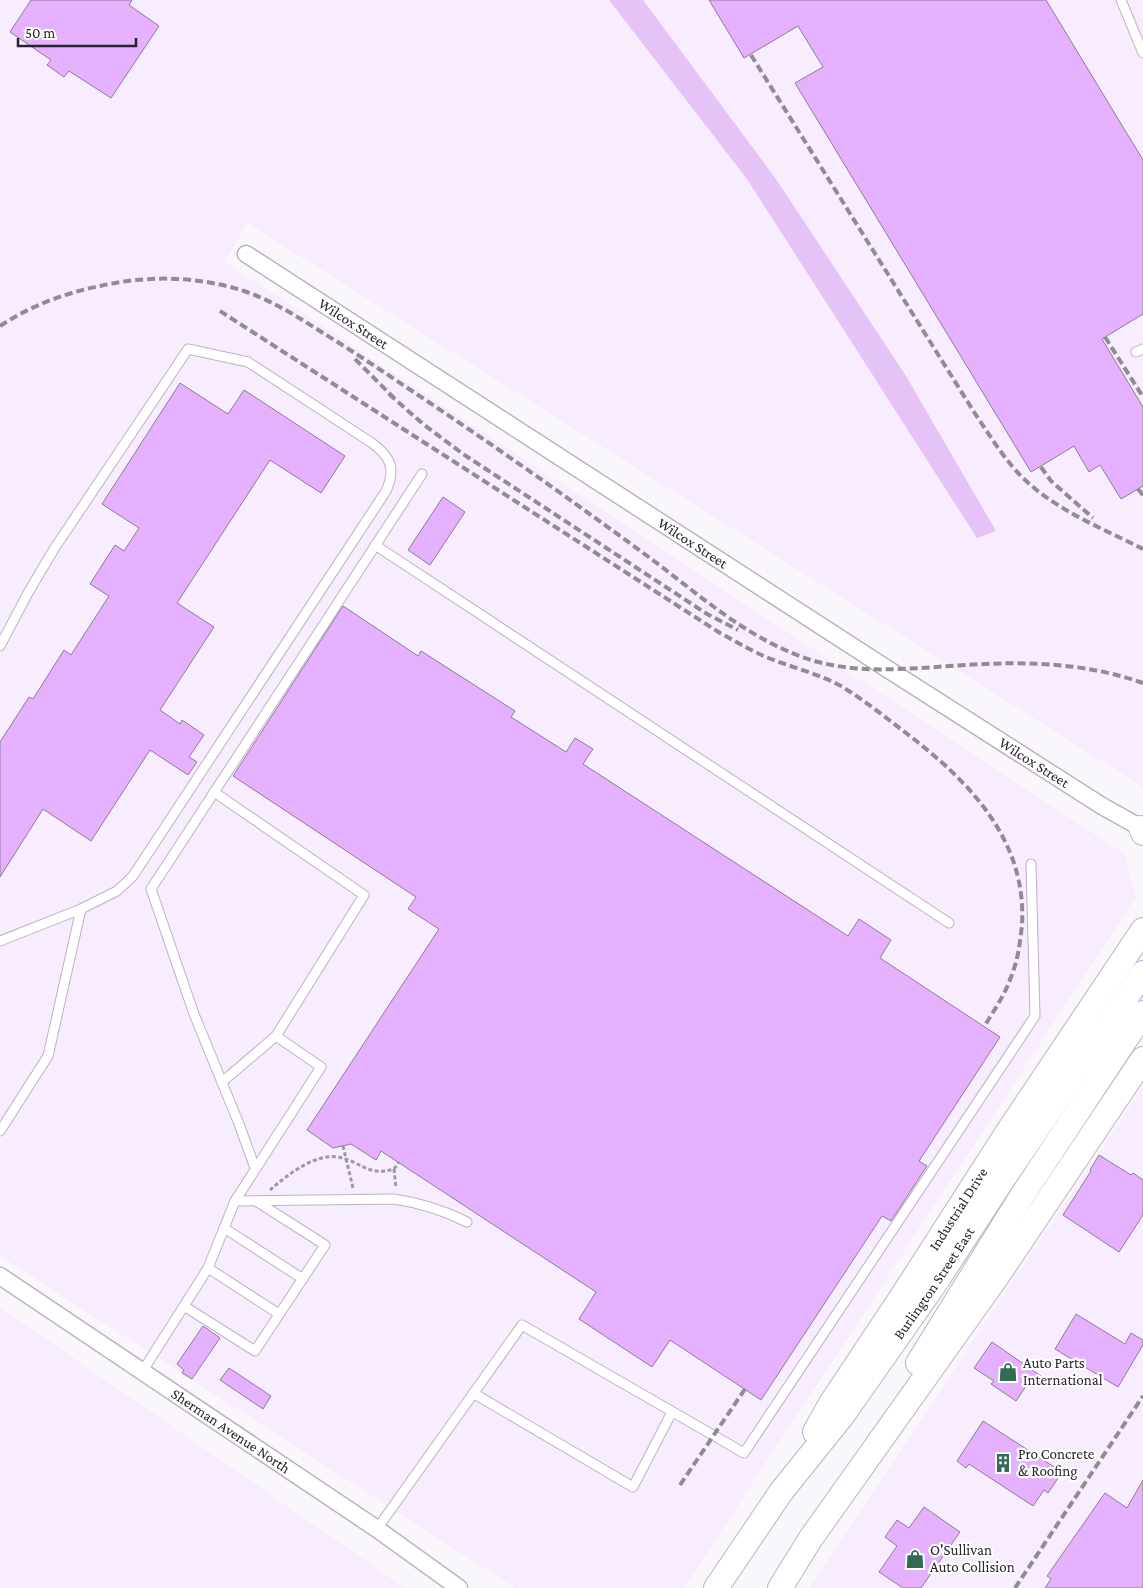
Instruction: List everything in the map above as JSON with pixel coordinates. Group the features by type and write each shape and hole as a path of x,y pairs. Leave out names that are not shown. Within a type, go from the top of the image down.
{"main road":[{"name":"Industrial Drive","path":"781,1492 830,1405 1007,1133 1143,930"},
{"name":"Burlington Street East","path":"716,1588 781,1492 848,1408 936,1282 1143,972"},
{"name":"Burlington Street East","path":"811,1538 825,1510 991,1245 1143,1013"},
{"name":"Burlington Street East","path":"780,1588 811,1538 998,1275 1143,1059"}],"street":[{"name":"Wilcox Street","path":"246,254 880,664 1142,830"},
{"name":"Sherman Avenue North","path":"0,1276 377,1529 459,1588"}],"lane":[{"path":"1121,0 1143,53"},
{"path":"0,646 28,592 54,549 188,348 238,359 259,368 376,446 388,457 392,472 391,481 386,491 133,876 117,891 0,941"},
{"path":"255,1168 194,1014 151,889 422,474"},
{"path":"375,545 949,923"},
{"path":"214,792 364,896 276,1036 222,1082"},
{"path":"377,1529 522,1325 744,1453 1035,1016 1031,864"},
{"path":"0,1131 48,1056 81,908"},
{"path":"142,1372 208,1268 235,1201 321,1067 276,1036"},
{"path":"235,1201 355,1198 397,1200 437,1208 467,1222"},
{"path":"184,1306 255,1351 325,1245 256,1201"},
{"path":"224,1228 303,1279"},
{"path":"208,1268 279,1314"},
{"path":"474,1393 633,1487 672,1412"}],"path":[{"path":"343,1146 355,1198"},
{"path":"256,1201 292,1171 331,1157 338,1157 374,1171 386,1171 394,1168 399,1162"},
{"path":"394,1168 397,1200"}],"shaded area":[{"path":"0,0 1143,0 1143,787 247,223 225,262 1125,854 1136,897 684,1588 515,1588 0,1256"},
{"path":"609,0 643,0 776,179 906,376 996,531 977,538 747,179"},
{"path":"1143,1087 1143,1588 810,1588 994,1309"},
{"path":"0,1307 405,1588 0,1588"}],"building":[{"path":"31,0 132,0 129,5 159,26 111,98 69,71 64,77 47,65 51,60 10,32"},
{"path":"709,0 1046,0 1143,160 1143,314 1102,339 1143,407 1143,486 1121,499 1100,465 1089,472 1074,446 1031,472 795,83 823,67 798,26 744,58"},
{"path":"180,383 228,414 244,390 345,456 321,493 270,460 177,603 214,627 160,710 180,724 182,720 204,735 189,757 197,762 188,775 150,750 91,841 43,809 0,877 0,742 29,697 33,699 64,650 71,655 109,596 90,584 115,545 124,551 139,528 102,504"},
{"path":"443,497 465,512 430,565 408,550"},
{"path":"343,606 418,656 421,651 515,711 511,717 566,752 575,738 593,749 583,764 848,936 859,919 891,940 880,958 1000,1037 919,1161 927,1166 891,1221 882,1216 761,1400 670,1340 652,1367 579,1319 596,1292 381,1151 376,1160 351,1144 333,1148 307,1130 439,929 408,909 416,897 233,776"},
{"path":"1099,1155 1131,1175 1133,1173 1143,1180 1143,1215 1119,1252 1063,1215"},
{"path":"1076,1314 1125,1344 1131,1333 1143,1340 1143,1345 1118,1387 1055,1349"},
{"path":"203,1326 220,1338 192,1379 182,1373 184,1370 177,1364"},
{"name":"Auto Parts International","path":"992,1342 1041,1376 1034,1387 1028,1383 1016,1401 991,1384 994,1381 974,1368"},
{"path":"229,1368 271,1396 263,1409 220,1380"},
{"name":"Pro Concrete & Roofing","path":"983,1421 1062,1472 1048,1493 1044,1490 1033,1506 969,1464 966,1468 957,1461"},
{"path":"1143,1480 1143,1588 1045,1588 1051,1579 1047,1576 1105,1493 1127,1508"},
{"name":"O'Sullivan Auto Collision","path":"924,1507 960,1532 921,1588 903,1588 879,1572 897,1546 885,1537 897,1520 909,1528"}],"railway":[{"path":"751,55 996,446 1022,477 1049,499 1064,509 1143,549"},
{"path":"0,326 23,312 48,301 74,292 118,282 154,279 190,280 208,282 244,291 285,310 376,367 571,500 722,613 758,636 797,655 818,662 860,669 902,669 1011,663 1056,665 1100,671 1143,683"},
{"path":"220,311 720,633 764,656 841,686 906,733 951,771 972,792 990,815 1004,840 1015,866 1021,894 1022,925 1015,964 1009,984 984,1027"},
{"path":"1105,337 1143,397"},
{"path":"355,359 394,398"},
{"path":"389,394 423,424 463,454 707,614 738,630"},
{"path":"1041,467 1051,481 1093,518"},
{"path":"1138,489 1143,495"},
{"path":"680,1485 745,1389"},
{"path":"1015,1588 1143,1396"}],"place":[{"name":"Auto Parts International","path":"1008,1372"},
{"name":"Pro Concrete & Roofing","path":"1003,1463"},
{"name":"O'Sullivan Auto Collision","path":"915,1559"}]}
